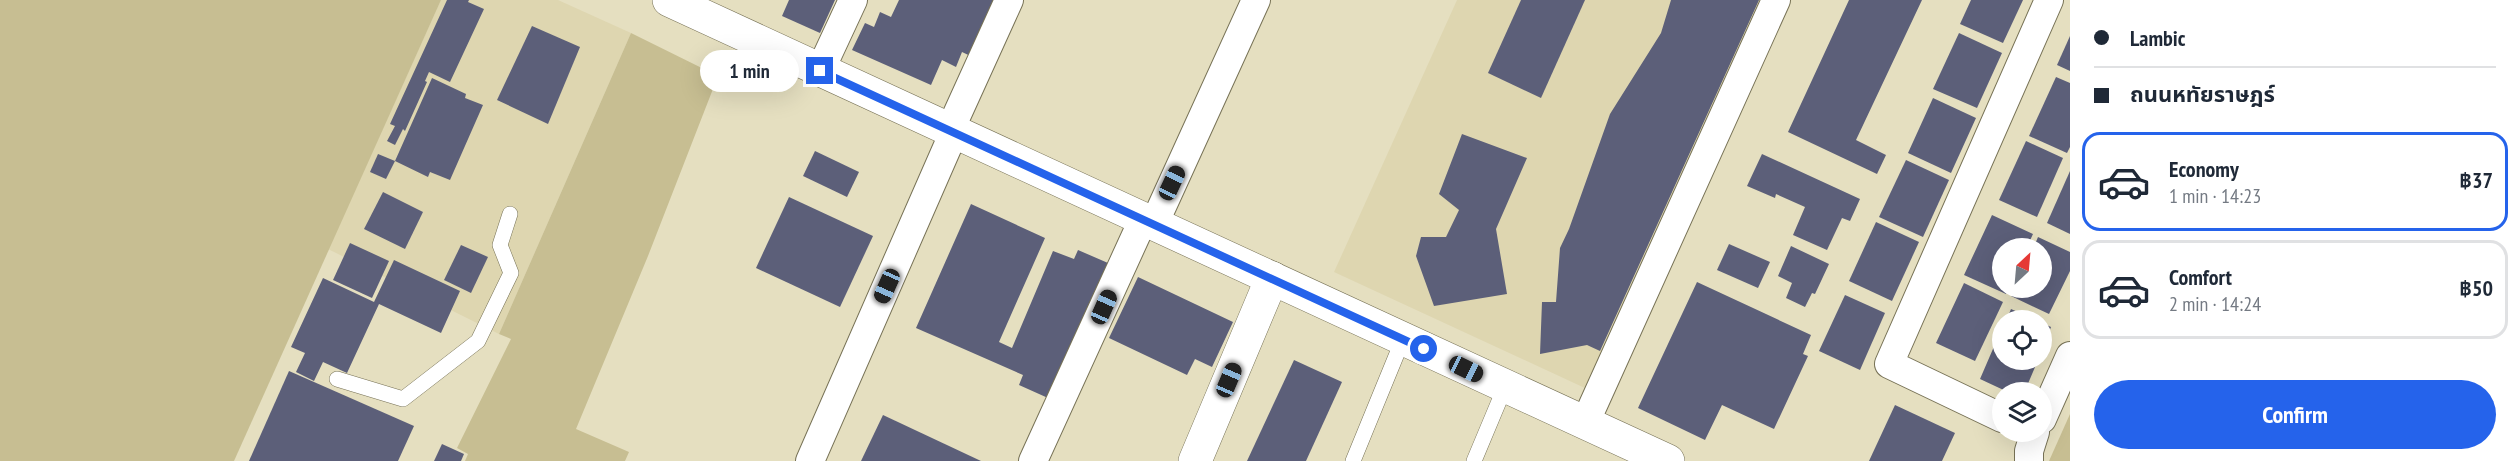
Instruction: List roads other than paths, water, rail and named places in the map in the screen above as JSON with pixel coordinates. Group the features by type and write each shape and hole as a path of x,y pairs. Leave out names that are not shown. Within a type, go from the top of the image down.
{"main road":[{"path":"669,0 1668,461"},
{"path":"1196,461 1272,278"}],"street":[{"path":"820,71 853,0"},
{"path":"810,461 1009,0"},
{"path":"1033,461 1256,0"},
{"path":"1586,423 1776,0"},
{"path":"1992,413 1889,364 2049,0"},
{"path":"2052,396 2070,356"}],"lane":[{"path":"337,379 403,399 478,341 511,273 500,245 510,214"},
{"path":"1353,461 1403,339"},
{"path":"1474,461 1505,387"}]}
